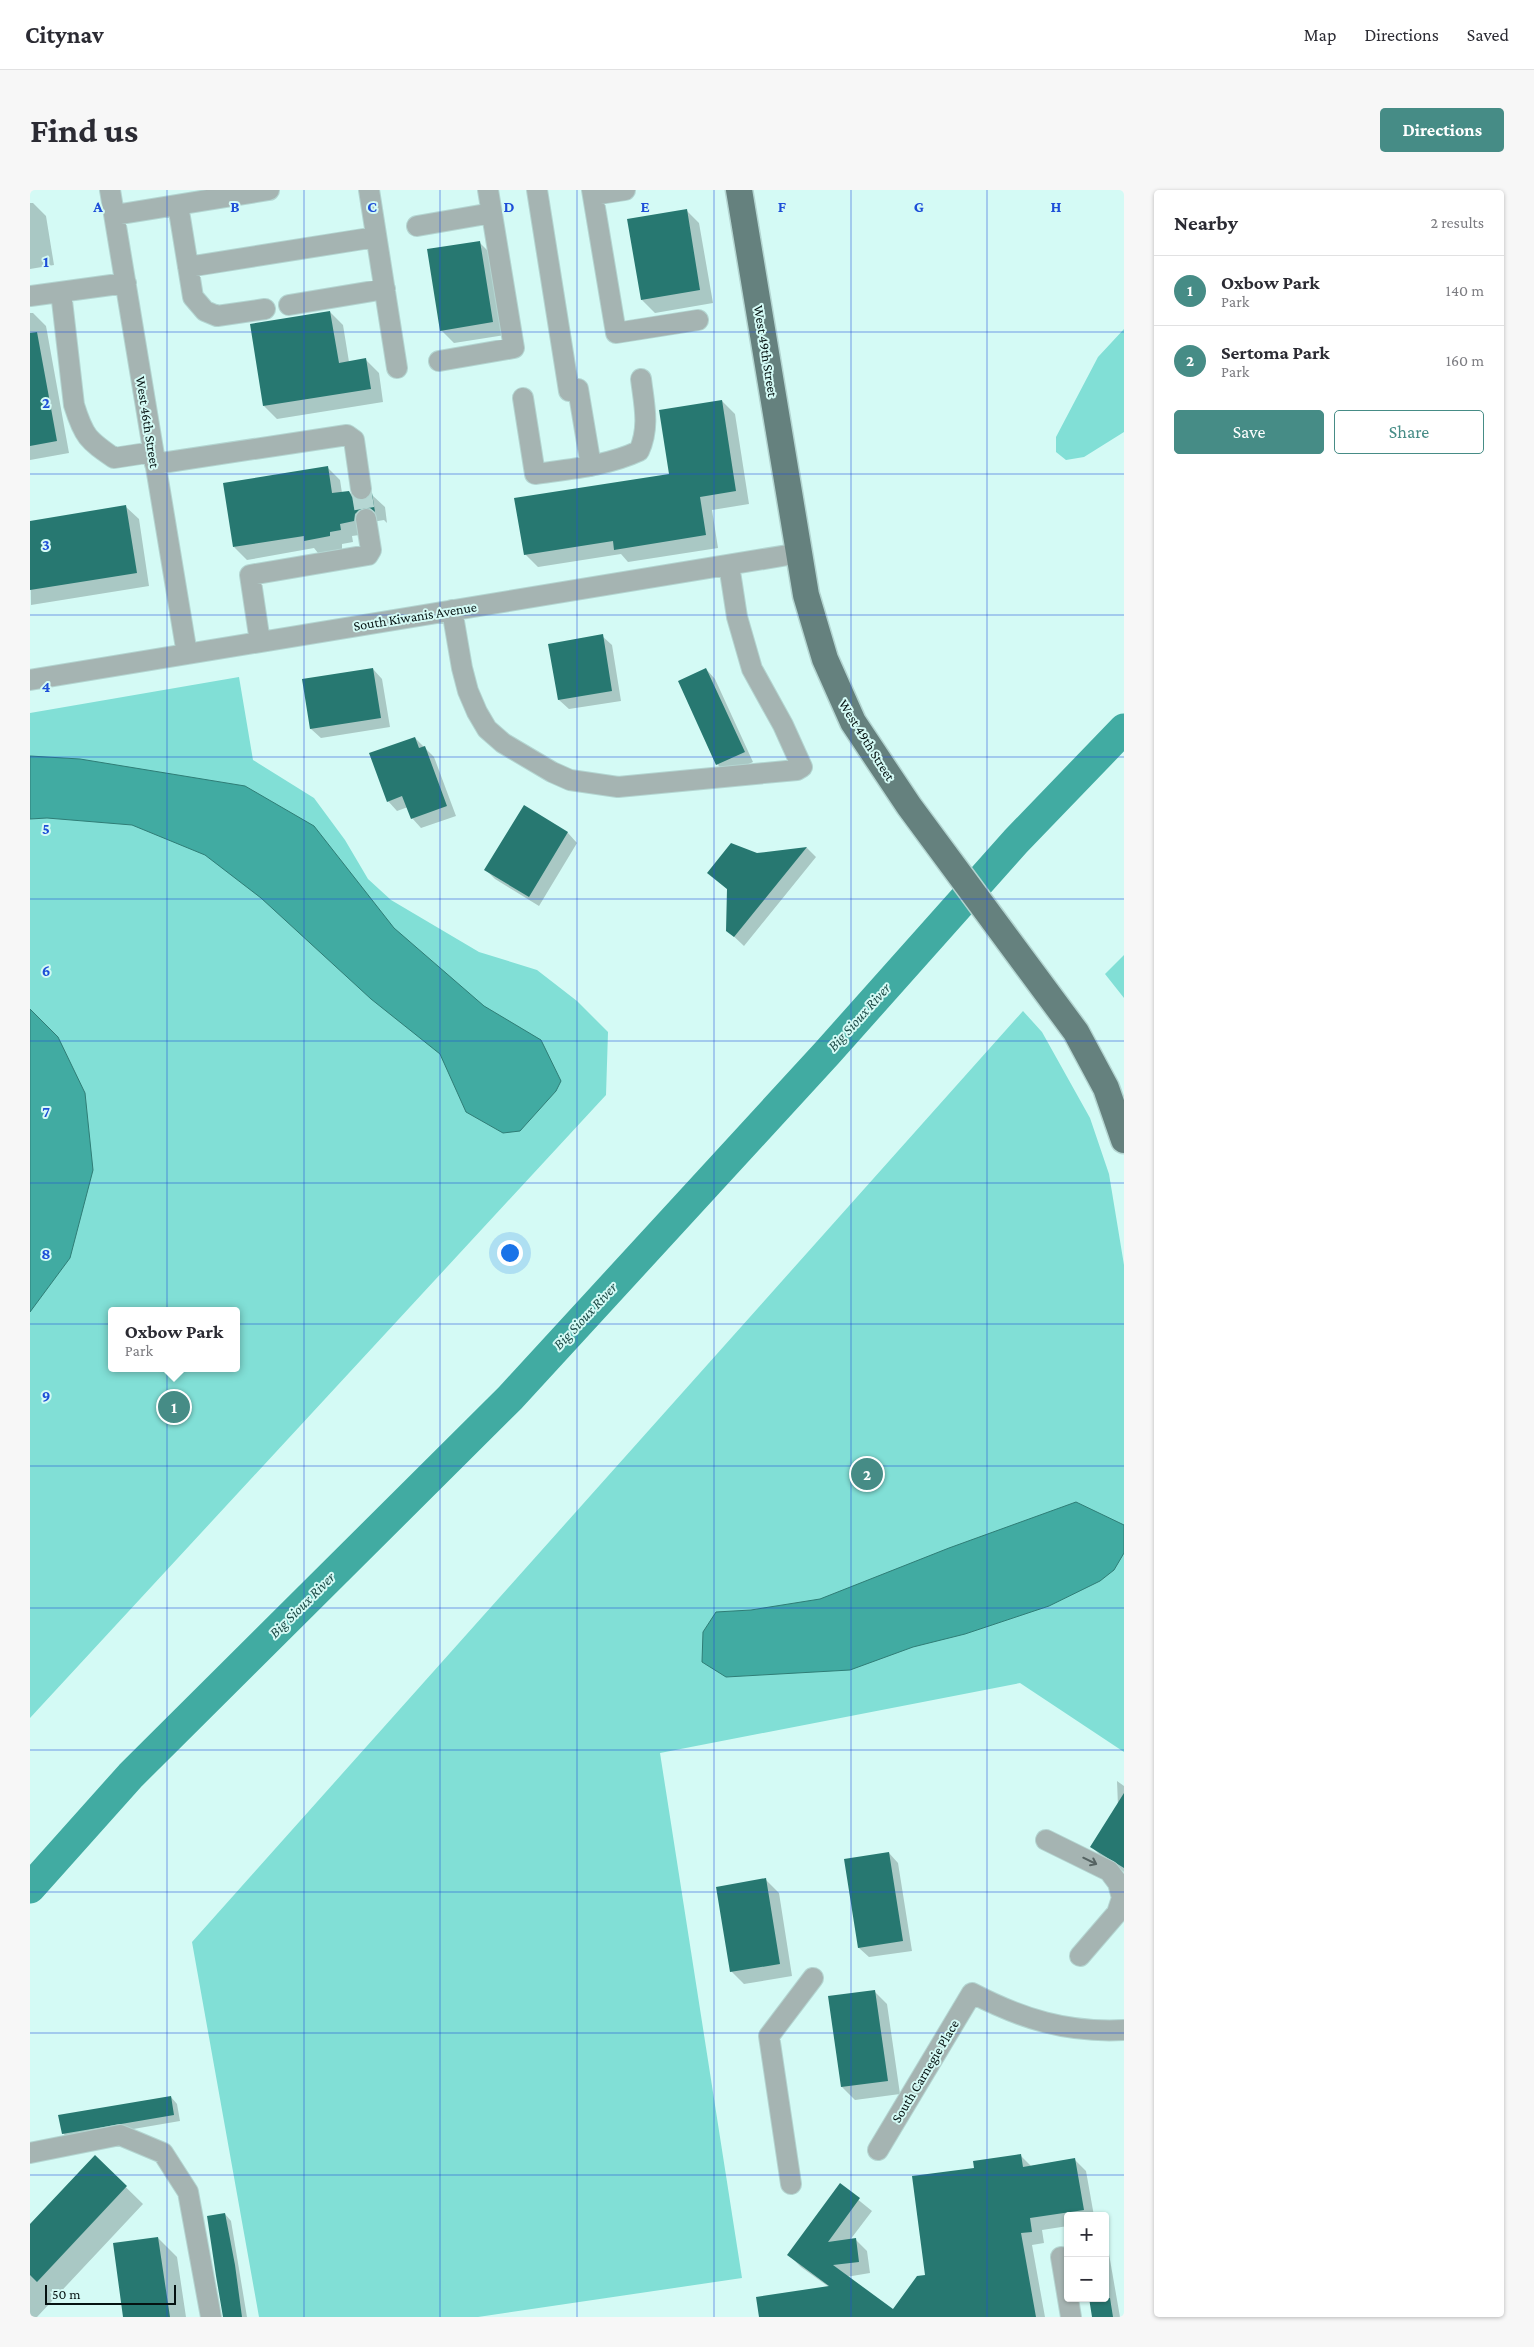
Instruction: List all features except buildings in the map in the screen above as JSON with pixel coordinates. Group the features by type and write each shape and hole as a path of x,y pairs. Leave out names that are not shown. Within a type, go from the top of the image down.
{"main road":[{"name":"West 49th Street","path":"739,190 814,628 836,689 853,722 909,806 1076,1032 1093,1060 1106,1088 1124,1140"}],"street":[{"name":"West 46th Street","path":"110,190 186,654"},
{"path":"115,215 269,190"},
{"path":"370,190 397,368"},
{"path":"439,361 514,348 488,190"},
{"path":"537,190 574,390 591,466"},
{"path":"625,190 592,193 616,334 698,320"},
{"path":"178,205 193,297 205,311 217,316 265,309"},
{"path":"417,226 492,213"},
{"path":"188,268 376,237"},
{"path":"30,296 126,283"},
{"path":"289,305 385,288"},
{"path":"61,292 74,405 80,423 90,442 114,458 154,458 347,435 354,440 362,489"},
{"path":"523,398 535,474 591,466 619,460 639,451 645,437 646,422 640,379"},
{"path":"260,642 250,576 368,554 371,550 366,519"},
{"name":"South Kiwanis Avenue","path":"30,680 800,553"},
{"path":"452,610 468,691 476,712 487,729 503,743 552,772 570,780 618,786 797,770 802,767 783,724 752,669 737,617 729,564"},
{"path":"1046,1840 1109,1871 1118,1883 1122,1898 1117,1913 1080,1956"},
{"path":"791,2184 769,2036 813,1978"},
{"name":"South Carnegie Place","path":"878,2150 972,1992 996,2005 1047,2024 1095,2031 1124,2030"},
{"path":"30,2153 120,2135 163,2153 188,2192 211,2317"},
{"path":"1061,2257 1071,2317"}],"shaded area":[{"path":"1124,329 1124,432 1084,457 1066,460 1056,452 1056,437 1098,357"},
{"path":"239,677 253,760 314,798 345,840 368,879 391,900 479,952 537,970 577,1001 608,1032 606,1095 30,1718 30,713"},
{"path":"30,756 80,759 245,786 314,826 394,928 484,1006 541,1040 561,1081 556,1091 520,1131 503,1133 466,1112 440,1054 371,999 261,898 205,855 132,825 47,818 30,819"},
{"path":"1124,955 1124,998 1105,974"},
{"path":"30,1009 58,1037 85,1093 93,1170 70,1258 30,1312"},
{"path":"1023,1011 1042,1032 1090,1118 1109,1174 1124,1265 1124,1752 1020,1683 660,1753 742,2278 478,2317 259,2317 192,1942"},
{"path":"1076,1502 1124,1525 1124,1553 1114,1570 1100,1581 1049,1606 965,1634 913,1647 850,1670 726,1677 702,1662 703,1632 716,1612 751,1610 820,1599 949,1548"}],"waterway":[{"name":"Big Sioux River","path":"30,1888 131,1775 510,1398 827,1053 1016,841 1124,729"}],"tunnel":[{"path":"361,489 366,519"}],"place":[{"name":"Oxbow Park","path":"174,1407"},
{"name":"Sertoma Park","path":"867,1474"}]}
